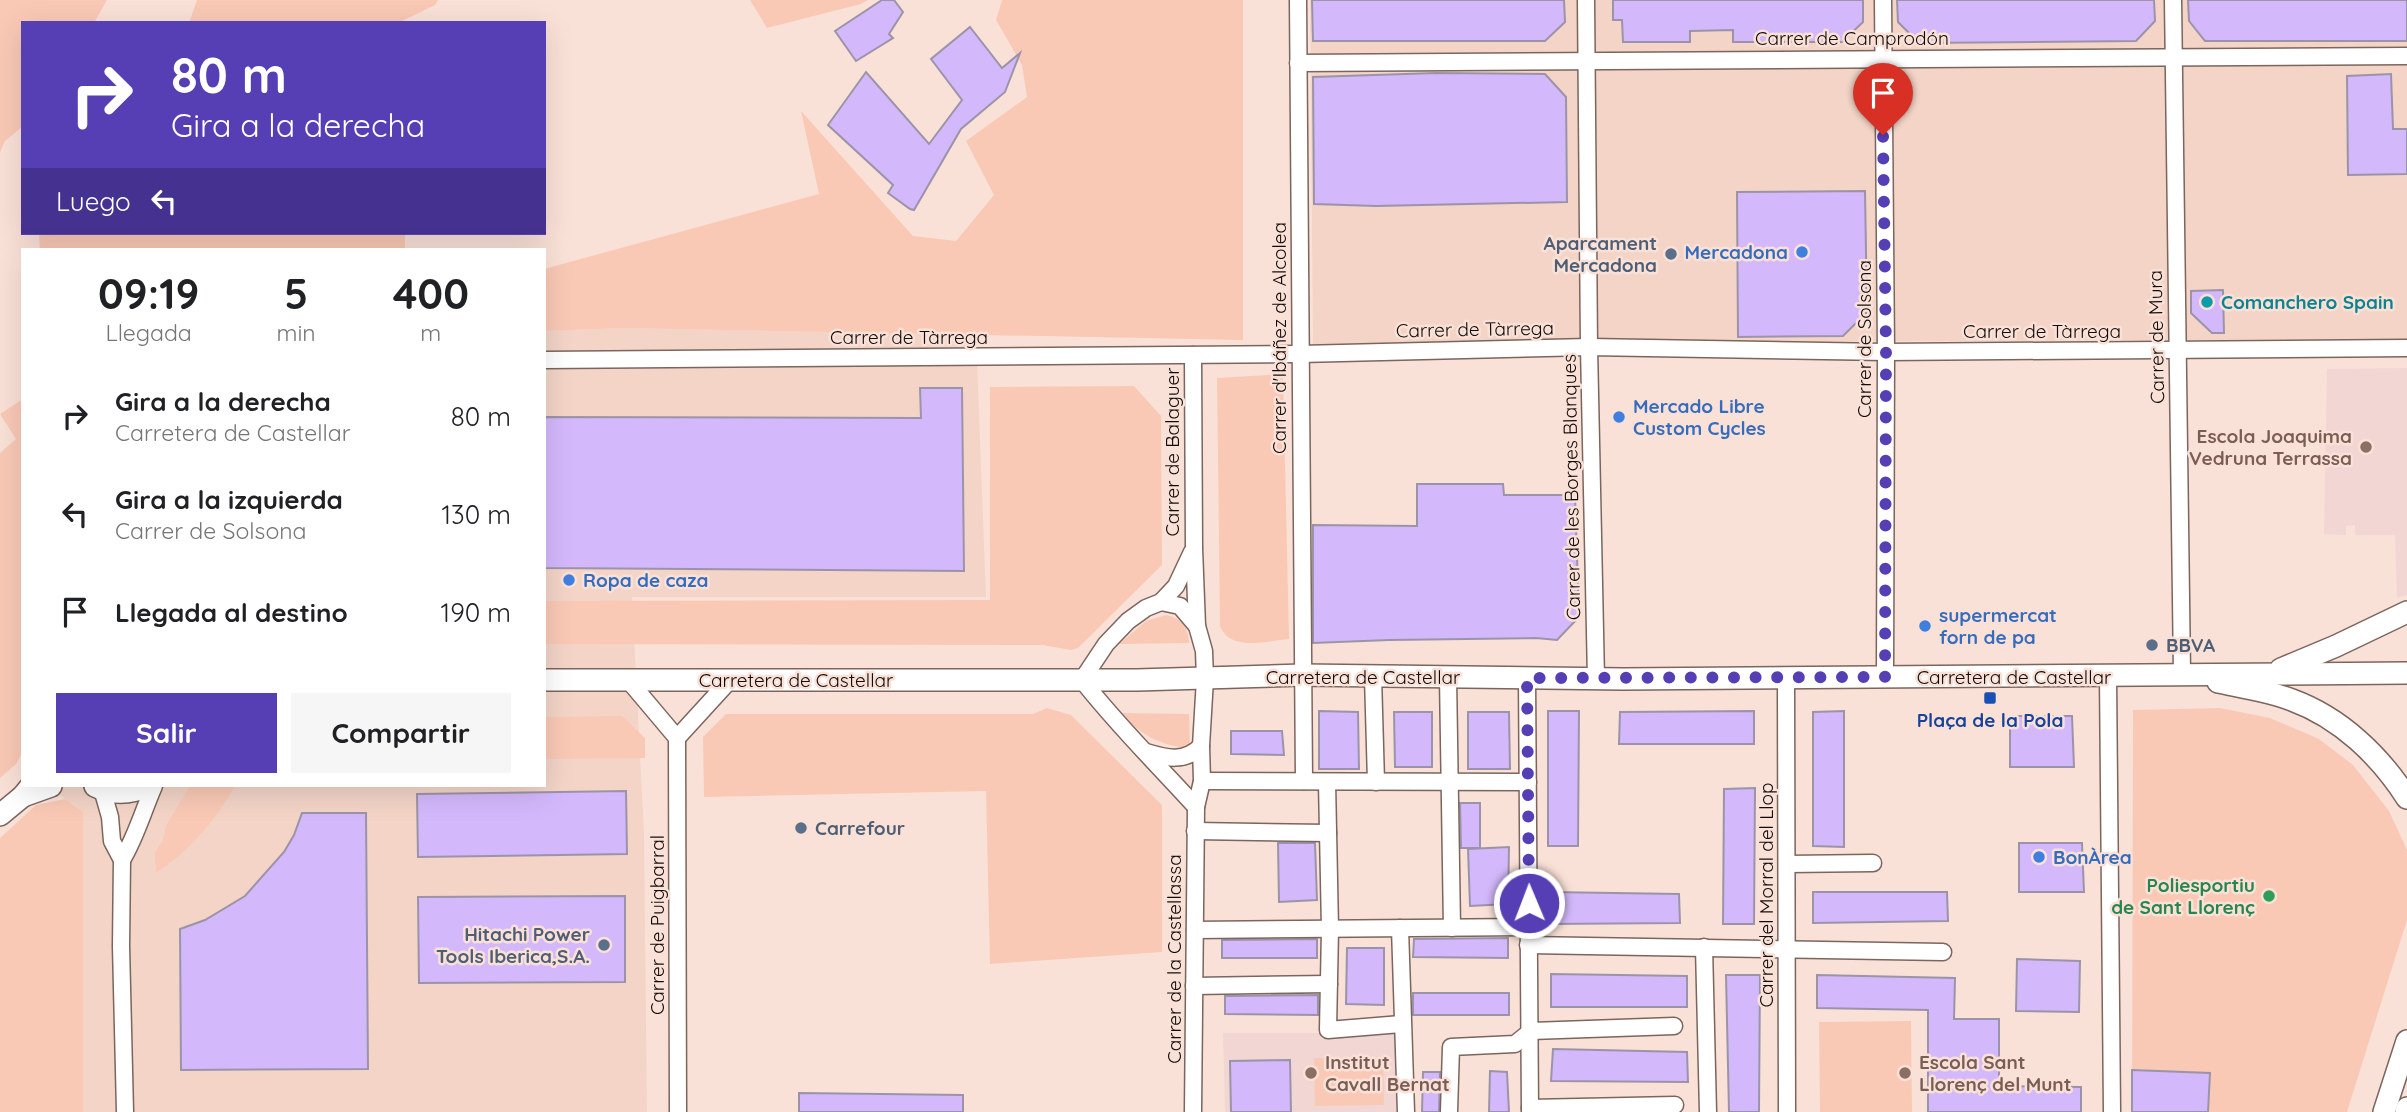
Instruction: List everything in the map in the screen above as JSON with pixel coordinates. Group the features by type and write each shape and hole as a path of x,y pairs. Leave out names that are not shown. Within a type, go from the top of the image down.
{"street":[{"name":"Carrer d'Ibáñez de Alcolea","path":"1298,0 1304,782"},
{"name":"Carrer de les Borges Blanques","path":"1586,0 1589,347 1596,679"},
{"name":"Carrer de Solsona","path":"1883,0 1885,677"},
{"name":"Carrer de Mura","path":"2173,0 2182,673"},
{"name":"Carrer de Camprodón","path":"1298,63 1586,59 2173,59 2407,55"},
{"name":"Carrer de Tàrrega","path":"546,360 1300,354 1589,347 1886,352 2407,348"},
{"name":"Carrer de Balaguer","path":"1193,355 1194,548 1197,626 1204,651 1205,678"},
{"name":"Carrer de Balaguer","path":"1082,680 1106,644 1121,628 1146,608 1161,602 1176,586 1194,548"},
{"path":"1161,602 1180,606 1197,626"},
{"name":"Carretera de Castellar","path":"2269,673 2336,646 2407,612"},
{"name":"Carretera de Castellar","path":"2182,673 2292,699 2315,711 2338,724 2365,747 2389,770 2407,798"},
{"name":"Carretera de Castellar","path":"546,680 1082,680 1302,675 1596,679 2407,673"},
{"path":"1373,676 1376,782"},
{"path":"1448,677 1452,928"},
{"path":"2108,677 2112,1112"},
{"name":"Carrer de la Castellassa","path":"1194,1112 1195,831 1196,807 1202,781 1200,746 1205,678"},
{"path":"1527,678 1530,1110 1675,1105"},
{"name":"Carrer del Morral del Llop","path":"1786,678 1787,1112"},
{"path":"629,681 677,738 730,680"},
{"path":"1082,680 1126,734 1196,807"},
{"name":"Carrer de Puigbarral","path":"677,738 678,1112"},
{"path":"1146,752 1169,758 1189,757 1200,746"},
{"path":"1202,781 1528,782"},
{"path":"1327,782 1330,929 1328,1031 1401,1024"},
{"path":"0,815 27,791 46,787"},
{"path":"98,787 124,793 145,787"},
{"path":"98,787 110,817 112,841 122,860 125,1112"},
{"path":"122,860 134,842 137,826 154,787"},
{"path":"1195,831 1328,834"},
{"path":"1787,864 1873,863"},
{"path":"1399,928 1406,1112"},
{"path":"1195,930 1529,928"},
{"path":"1528,946 1787,948 1943,953"},
{"path":"1704,947 1708,1112"},
{"path":"1194,986 1329,984"},
{"path":"1449,1112 1451,1047 1515,1044 1531,1031 1674,1026"},
{"path":"2384,1112 2407,1041"}],"shaded area":[{"path":"0,0 107,0 95,21 21,21 21,128 5,141 0,152"},
{"path":"197,0 438,0 435,5 402,21 190,21"},
{"path":"750,0 868,0 767,28"},
{"path":"1002,0 1243,0 1243,340 624,328 546,331 546,268 819,194 801,111 913,236 956,241 994,195 966,141 1027,97 1022,65 996,20"},
{"path":"1310,0 2407,0 2407,339 1313,344"},
{"path":"39,235 405,235 405,248 40,248"},
{"path":"624,328 976,335 986,597 632,597 644,834 647,1112 83,1112 83,812 49,787 546,787 546,331"},
{"name":"Escola Joaquima Vedruna Terrassa","path":"2407,368 2407,595 2397,598 2395,535 2355,535 2355,525 2346,526 2346,535 2324,534 2327,369"},
{"path":"1283,374 1289,639 1260,643 1240,642 1225,634 1220,626 1217,378"},
{"path":"1134,386 1161,416 1162,565 1078,648 1071,650 1043,645 546,644 546,601 990,600 990,387"},
{"path":"21,400 21,755 16,764 0,778 0,453 16,439 0,414"},
{"path":"1166,615 1183,624 1189,643 1119,644 1146,621"},
{"path":"1047,708 1071,715 1162,805 1162,952 990,964 986,791 704,797 703,737 726,714 1033,714"},
{"name":"Poliesportiu de Sant Llorenç","path":"2220,708 2270,718 2319,739 2353,765 2389,811 2407,850 2407,920 2347,1112 2132,1112 2133,710"},
{"path":"1122,713 1189,714 1190,748 1152,738 1135,727"},
{"path":"622,716 645,738 645,758 546,759 546,717"},
{"path":"189,787 234,787 201,834 180,855 156,873 155,853 163,840 166,826"},
{"path":"65,799 83,812 83,1112 0,1112 0,838 36,805"},
{"path":"1911,1021 1912,1112 1820,1112 1819,1022"},
{"name":"Institut Cavall Bernat","path":"1223,1033 1397,1033 1399,1112 1225,1112"},
{"path":"1383,1057 1384,1105 1315,1106 1314,1058"}],"building":[{"path":"882,0 894,0 903,12 889,34 893,38 856,61 835,31"},
{"path":"1312,0 1564,0 1565,22 1545,41 1313,41"},
{"path":"1613,0 1863,0 1863,22 1842,42 1733,42 1733,30 1690,31 1690,42 1623,42 1622,20 1613,20"},
{"path":"1897,0 2154,0 2155,21 2136,41 1919,43 1898,22"},
{"path":"2188,0 2407,0 2407,41 2205,41 2189,21"},
{"path":"970,27 1002,68 1020,53 1005,92 961,129 914,210 910,209 888,193 893,185 828,125 866,72 929,144 962,100 931,59"},
{"path":"1436,73 1545,74 1566,97 1567,202 1376,206 1314,204 1313,77"},
{"path":"2391,74 2393,129 2407,129 2407,174 2348,175 2347,76"},
{"name":"Mercadona","path":"1865,191 1867,312 1843,336 1738,337 1737,192"},
{"name":"Comanchero Spain","path":"2223,290 2224,333 2212,333 2191,313 2191,291"},
{"path":"920,388 962,388 964,571 546,568 546,417 921,418"},
{"path":"1417,484 1503,484 1504,495 1575,495 1579,617 1557,640 1536,638 1313,643 1313,525 1417,526"},
{"path":"1319,711 1358,712 1359,769 1319,769"},
{"path":"1548,711 1579,711 1578,846 1548,846"},
{"path":"1754,711 1754,744 1619,744 1620,712"},
{"path":"1844,711 1844,847 1813,846 1813,712"},
{"path":"1394,712 1432,712 1432,767 1395,767"},
{"path":"1468,712 1509,712 1510,769 1468,769"},
{"path":"2010,716 2072,716 2074,767 2010,767"},
{"path":"1231,731 1282,731 1284,755 1231,754"},
{"path":"1755,788 1754,924 1723,924 1724,789"},
{"path":"626,791 627,854 418,857 417,794"},
{"path":"1460,803 1480,803 1480,848 1461,848"},
{"path":"302,813 366,813 368,1069 181,1070 180,929 205,920 245,896 284,852"},
{"path":"1278,843 1315,843 1317,900 1279,902"},
{"path":"2019,843 2082,843 2084,892 2019,892"},
{"path":"1509,847 1508,904 1470,906 1468,849"},
{"path":"1549,892 1679,894 1680,923 1548,924"},
{"path":"1813,892 1947,892 1948,921 1813,923"},
{"path":"625,896 625,982 419,983 418,897"},
{"path":"1508,938 1508,958 1413,957 1414,939"},
{"path":"1317,939 1317,958 1222,958 1222,940"},
{"path":"1347,948 1384,948 1384,1005 1346,1004"},
{"path":"2017,959 2080,961 2079,1012 2016,1011"},
{"path":"1551,974 1687,976 1687,1007 1551,1007"},
{"path":"1726,975 1760,975 1759,1112 1729,1112"},
{"path":"1817,975 1955,978 1954,1019 1999,1019 1999,1086 2081,1087 2081,1112 1928,1112 1928,1010 1817,1008"},
{"path":"1413,993 1509,993 1509,1015 1413,1015"},
{"path":"1318,995 1318,1015 1225,1014 1225,996"},
{"path":"1553,1049 1687,1052 1688,1082 1551,1081"},
{"path":"1290,1060 1291,1112 1231,1112 1230,1061"},
{"path":"2132,1070 2210,1073 2208,1112 2132,1112"},
{"path":"1490,1071 1507,1072 1509,1112 1489,1112"},
{"path":"1423,1072 1440,1072 1439,1112 1422,1112"},
{"path":"799,1093 963,1095 963,1112 799,1112"}],"place":[{"name":"Mercadona","path":"1802,252"},
{"name":"Aparcament Mercadona","path":"1671,254"},
{"name":"Comanchero Spain","path":"2207,302"},
{"name":"Mercado Libre Custom Cycles","path":"1619,417"},
{"name":"Escola Joaquima Vedruna Terrassa","path":"2366,447"},
{"name":"Ropa de caza","path":"569,580"},
{"name":"supermercat forn de pa","path":"1925,626"},
{"name":"BBVA","path":"2152,645"},
{"name":"Plaça de la Pola","path":"1990,698"},
{"name":"Carrefour","path":"801,828"},
{"name":"BonÀrea","path":"2039,857"},
{"name":"Poliesportiu de Sant Llorenç","path":"2269,896"},
{"name":"Hitachi Power Tools Iberica,S.A.","path":"604,945"},
{"name":"Institut Cavall Bernat","path":"1311,1073"},
{"name":"Escola Sant Llorenç del Munt","path":"1905,1073"}],"route":[{"path":"1529,903 1527,678 1885,677 1886,352 1883,135"}]}
